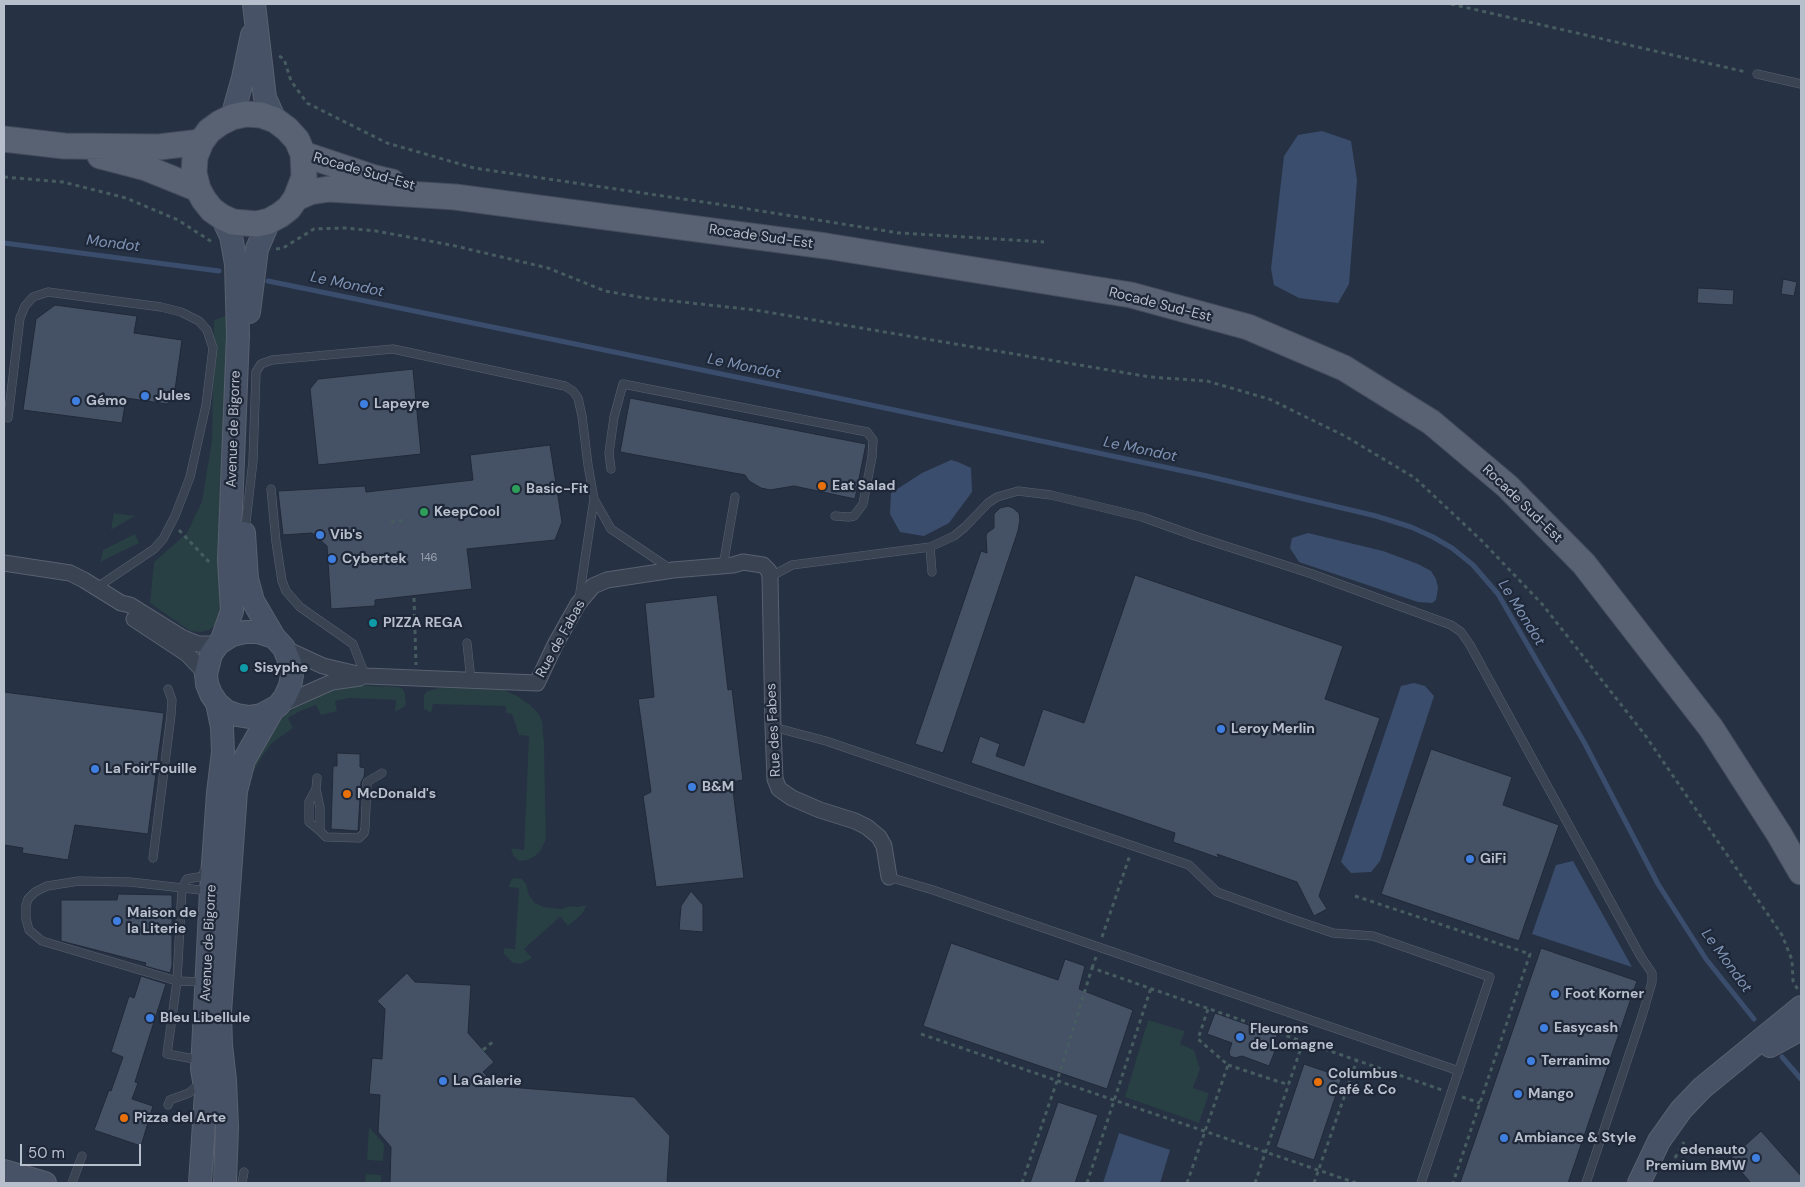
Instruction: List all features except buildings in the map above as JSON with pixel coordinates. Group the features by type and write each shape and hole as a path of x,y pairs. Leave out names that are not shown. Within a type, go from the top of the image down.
{"main road":[{"path":"255,9 265,98 275,120"},
{"path":"232,117 243,78 255,9"},
{"path":"246,114 261,115 275,120 297,140 303,154 304,177 302,188 284,212 269,221 245,224 233,222 222,217 212,210 198,189 194,173 195,157 201,142 209,131 232,117 246,114"},
{"path":"4,139 64,146 158,148 201,142"},
{"path":"64,146 146,168 198,189"},
{"name":"Rocade Sud-Est","path":"303,154 375,178 455,197"},
{"name":"Rocade Sud-Est","path":"296,198 310,192 329,189 455,197 826,246 1131,295 1248,327 1352,373 1431,422 1507,486 1584,564 1710,728 1779,834 1801,872"},
{"name":"Avenue de Bigorre","path":"220,643 232,611 229,560 238,335 236,264 231,236 222,217"},
{"name":"Avenue de Bigorre","path":"269,221 257,249 250,300 245,410 244,537 247,579 253,601 279,643"},
{"path":"258,632 279,643 290,663 292,675 288,692 275,708 261,716 249,717 226,711 217,703 207,684 206,674 211,654 220,643 232,635 258,632"},
{"name":"Avenue de Bigorre","path":"200,1183 211,891 223,752 222,727 217,703"},
{"name":"Avenue de Bigorre","path":"234,1178 227,1126 220,1012 236,791 244,760 275,708"},
{"name":"Rocade Sud-Est","path":"1710,728 1749,770 1801,841"},
{"path":"1639,1183 1658,1141 1681,1110 1702,1088 1801,1007"},
{"path":"1702,1088 1749,1058 1801,1029"},
{"path":"192,1183 203,1076"},
{"path":"203,1076 212,1106 209,1183"},
{"path":"4,1171 45,1183"}],"street":[{"name":"Rue de Fabas","path":"279,643 323,666 366,676 537,683 556,643 578,604 593,586 606,580 743,562 763,565 769,571 770,577"},
{"path":"4,563 70,573 120,603 127,614 187,654 206,674"},
{"name":"Rue des Fabes","path":"770,577 775,779 779,789 792,798 820,810 855,821 867,827 879,837 884,846 889,878"},
{"path":"120,603 130,604 183,638 198,644 220,643"},
{"name":"Rue de Fabas","path":"275,708 332,682 366,676"}],"lane":[{"path":"1757,74 1801,84"},
{"path":"8,418 20,318 25,306 33,297 48,292 161,307 181,312 199,321 207,330 213,348 206,406 190,477 171,524 163,539 154,549 96,588"},
{"path":"244,537 253,461 256,372 261,364 272,360 393,349 565,386 574,391 578,398 582,416 594,499 578,604"},
{"path":"611,469 609,453 614,417 623,384 867,432 873,440 873,448 863,504 854,516 835,516"},
{"path":"271,489 276,542 282,581 286,591 300,607 353,644 366,676"},
{"path":"770,577 792,565 930,547 954,536 966,527 988,503 997,497 1018,491 1051,495 1142,516 1195,536 1340,584 1451,625 1461,632 1470,645 1641,957 1652,973 1652,982 1642,1016 1586,1183"},
{"path":"723,566 735,497"},
{"path":"594,499 611,529 673,570"},
{"path":"930,547 932,572"},
{"path":"467,643 471,681"},
{"path":"154,858 171,715 172,700 168,689"},
{"path":"773,727 826,741 1189,865 1217,892 1333,933 1373,936 1490,977 1420,1183"},
{"path":"317,778 316,789 320,808 320,832 332,838 359,838 364,834 368,782 382,772"},
{"path":"168,1105 170,1100 189,1093 203,1076 167,1054 177,981 182,888 186,879 204,876 210,814 218,793"},
{"path":"889,878 932,890 1459,1071"},
{"path":"207,982 177,981 42,941 30,930 26,919 26,905 28,899 35,892 47,886 79,881 130,882 211,891"},
{"path":"72,1183 82,1156"},
{"path":"234,1178 242,1183"}],"path":[{"path":"1451,4 1757,74"},
{"path":"260,49 284,58 291,81 307,102 387,143 474,168 717,204 899,234 1044,242"},
{"path":"4,177 63,182 126,198 178,220 217,245"},
{"path":"270,249 283,248 314,230 345,228 376,231 451,245 548,268 604,291 645,298 756,310 1150,377 1207,380 1269,399 1345,436 1415,478 1482,540 1542,604 1645,735 1782,936 1792,960 1793,981 1801,994"},
{"path":"390,522 407,520"},
{"path":"171,524 185,535 214,569"},
{"path":"414,598 416,668"},
{"path":"1022,1183 1133,846"},
{"path":"1092,968 1480,1103"},
{"path":"1087,1183 1151,988"},
{"path":"1208,1008 1198,1039 1228,1064 1289,1086"},
{"path":"921,1034 1356,1183"},
{"path":"483,1050 495,1040"},
{"path":"1256,1183 1303,1042"},
{"path":"1314,1183 1356,1060"},
{"path":"1187,1183 1228,1064"},
{"path":"1669,1168 1688,1135"}],"green space":[{"path":"228,315 223,614 218,622 209,630 201,632 190,631 150,603 154,562 187,533 202,501 212,440 214,320"},
{"path":"114,513 135,516 111,530"},
{"path":"135,534 139,543 100,562 103,550"},
{"path":"349,685 398,687 403,689 406,704 395,712 396,700 349,698 335,701 337,711 321,715 316,705 300,711 288,718 293,728 272,743 261,758 247,784 242,784 282,716 309,699"},
{"path":"439,688 502,689 517,696 539,714 542,721 544,744 546,839 541,850 528,860 519,861 513,855 511,848 524,850 529,736 519,735 512,714 506,713 506,706 433,704 431,713 424,709 424,695 427,691"},
{"path":"512,879 522,879 526,884 529,895 535,903 544,907 562,909 570,906 587,905 582,914 568,926 560,917 524,949 532,958 521,964 513,963 504,954 504,948 515,949 519,888 508,887"},
{"path":"1148,1020 1185,1031 1180,1044 1194,1050 1200,1069 1193,1088 1209,1093 1199,1123 1125,1097"},
{"path":"369,1127 384,1144 383,1161 367,1160"},
{"path":"366,1174 381,1175 381,1183 365,1183"}],"water":[{"path":"1322,131 1351,141 1357,180 1349,284 1338,303 1299,298 1274,285 1271,269 1284,156 1298,135"},
{"path":"951,460 971,468 972,492 949,523 924,536 900,532 890,514 891,493 922,473"},
{"path":"1308,533 1383,551 1418,564 1431,571 1436,579 1438,588 1436,600 1432,603 1418,602 1299,562 1290,548 1292,538"},
{"path":"1414,683 1425,686 1434,696 1380,861 1371,872 1351,873 1341,862 1401,686"},
{"path":"1573,861 1632,967 1532,934 1556,865"},
{"path":"1119,1133 1170,1150 1160,1183 1103,1183"}],"waterway":[{"name":"Mondot","path":"4,243 219,271"},
{"name":"Le Mondot","path":"268,281 1207,476 1376,516 1411,527 1433,537 1452,548 1473,565 1498,594 1584,742 1658,884 1706,959 1754,1019"},
{"name":"Le Mondot","path":"1782,1057 1801,1079"}],"place":[{"name":"Jules","path":"145,396"},
{"name":"Gémo","path":"76,401"},
{"name":"Lapeyre","path":"364,404"},
{"name":"Eat Salad","path":"822,486"},
{"name":"Basic-Fit","path":"516,489"},
{"name":"KeepCool","path":"424,512"},
{"name":"Vib's","path":"320,535"},
{"name":"Cybertek","path":"332,559"},
{"name":"PIZZA REGA","path":"373,623"},
{"name":"Sisyphe","path":"244,668"},
{"name":"Leroy Merlin","path":"1221,729"},
{"name":"La Foir'Fouille","path":"95,769"},
{"name":"B&M","path":"692,787"},
{"name":"McDonald's","path":"347,794"},
{"name":"GiFi","path":"1470,859"},
{"name":"Maison de la Literie","path":"117,921"},
{"name":"Foot Korner","path":"1555,994"},
{"name":"Bleu Libellule","path":"150,1018"},
{"name":"Easycash","path":"1544,1028"},
{"name":"Fleurons de Lomagne","path":"1240,1037"},
{"name":"Terranimo","path":"1531,1061"},
{"name":"La Galerie","path":"443,1081"},
{"name":"Columbus Café & Co","path":"1318,1082"},
{"name":"Mango","path":"1518,1094"},
{"name":"Pizza del Arte","path":"124,1118"},
{"name":"Ambiance & Style","path":"1504,1138"},
{"name":"edenauto Premium BMW","path":"1756,1158"}]}
